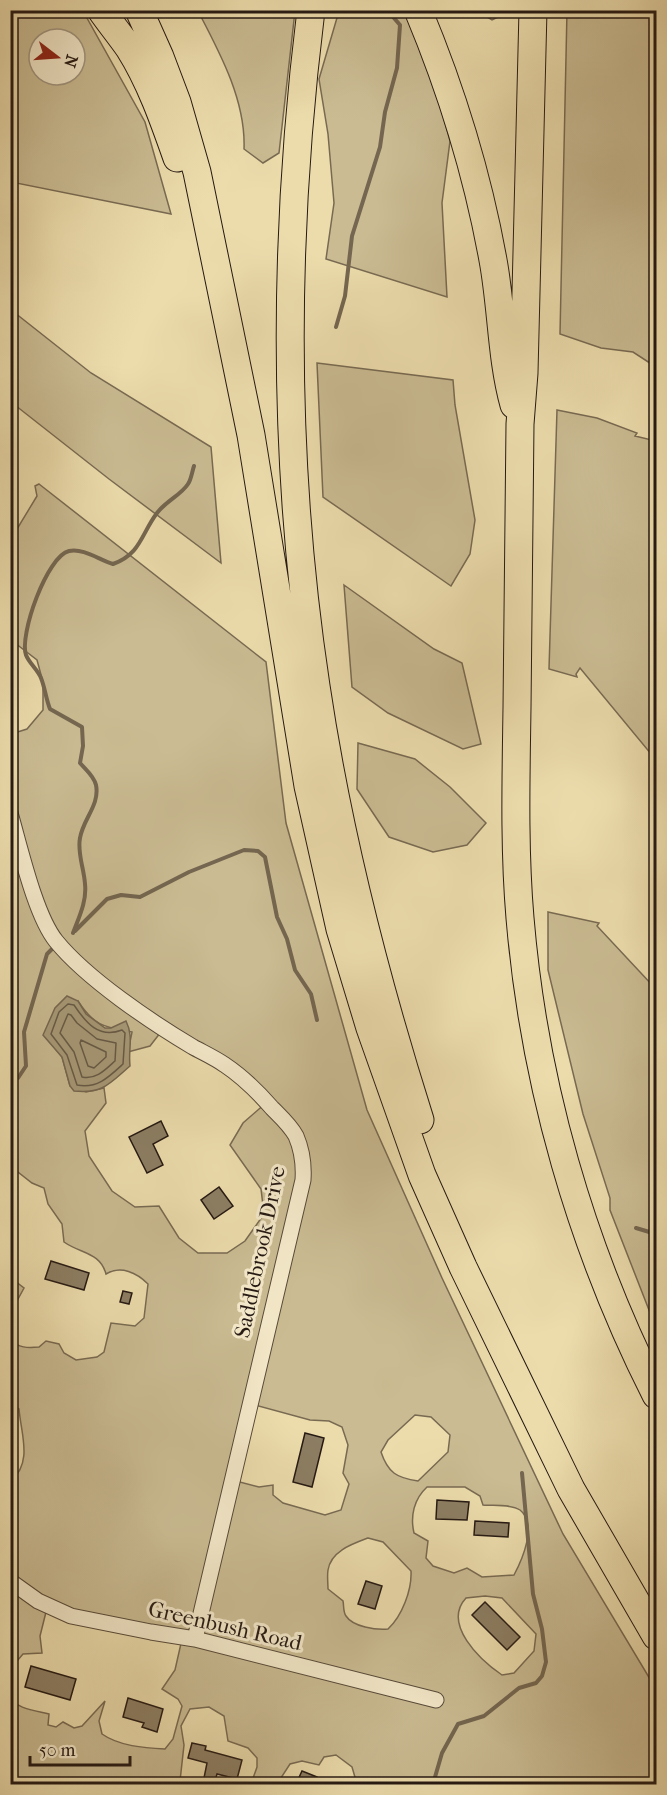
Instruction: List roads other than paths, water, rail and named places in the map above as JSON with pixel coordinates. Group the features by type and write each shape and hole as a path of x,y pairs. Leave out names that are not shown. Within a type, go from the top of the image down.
{"highway":[{"path":"101,10 129,48 159,110 176,155 227,322"},
{"path":"139,10 169,80 188,136 251,435 308,786 340,928 387,1080 418,1166 506,1358 571,1489 657,1636"},
{"path":"311,10 294,190 290,346 295,492 300,560 315,686 352,879 384,1002 437,1172 506,1358"},
{"path":"418,10 445,79 480,198 494,263 506,376 520,424"},
{"path":"533,10 525,373 520,424 516,855 526,975 551,1108 576,1200 609,1292 657,1395"}],"street":[{"name":"Saddlebrook Drive","path":"10,813 35,897 56,940 76,963 124,1000 193,1047 225,1064 262,1096 296,1135 304,1166 303,1180 195,1639"},
{"name":"Greenbush Road","path":"10,1581 38,1601 71,1616 195,1639 436,1700"}],"water":[{"path":"67,996 78,1001 86,1014 105,1028 111,1028 126,1021 130,1038 130,1066 111,1083 99,1089 74,1091 70,1086 62,1057 43,1035 55,1008"}],"waterway":[{"path":"336,327 345,296 352,236 380,147 385,112 397,68 400,25 388,11"},
{"path":"73,933 85,897 79,849 80,838 97,792 92,776 80,763 83,746 82,727 50,709 41,678 26,655 25,645 31,615 44,581 61,556 69,551 75,551 113,564 122,560 135,549 161,509 185,488 194,466"},
{"path":"75,931 107,899 121,895 140,897 189,872 244,850 258,851 265,857 277,917 287,939 295,970 311,994 317,1020"},
{"path":"10,1082 18,1078 26,1066 24,1032 47,954 53,948"},
{"path":"636,1228 656,1234"},
{"path":"433,1784 442,1753 458,1724 484,1716 519,1688 536,1683 542,1676 546,1662 542,1629 533,1594 522,1473"}]}
